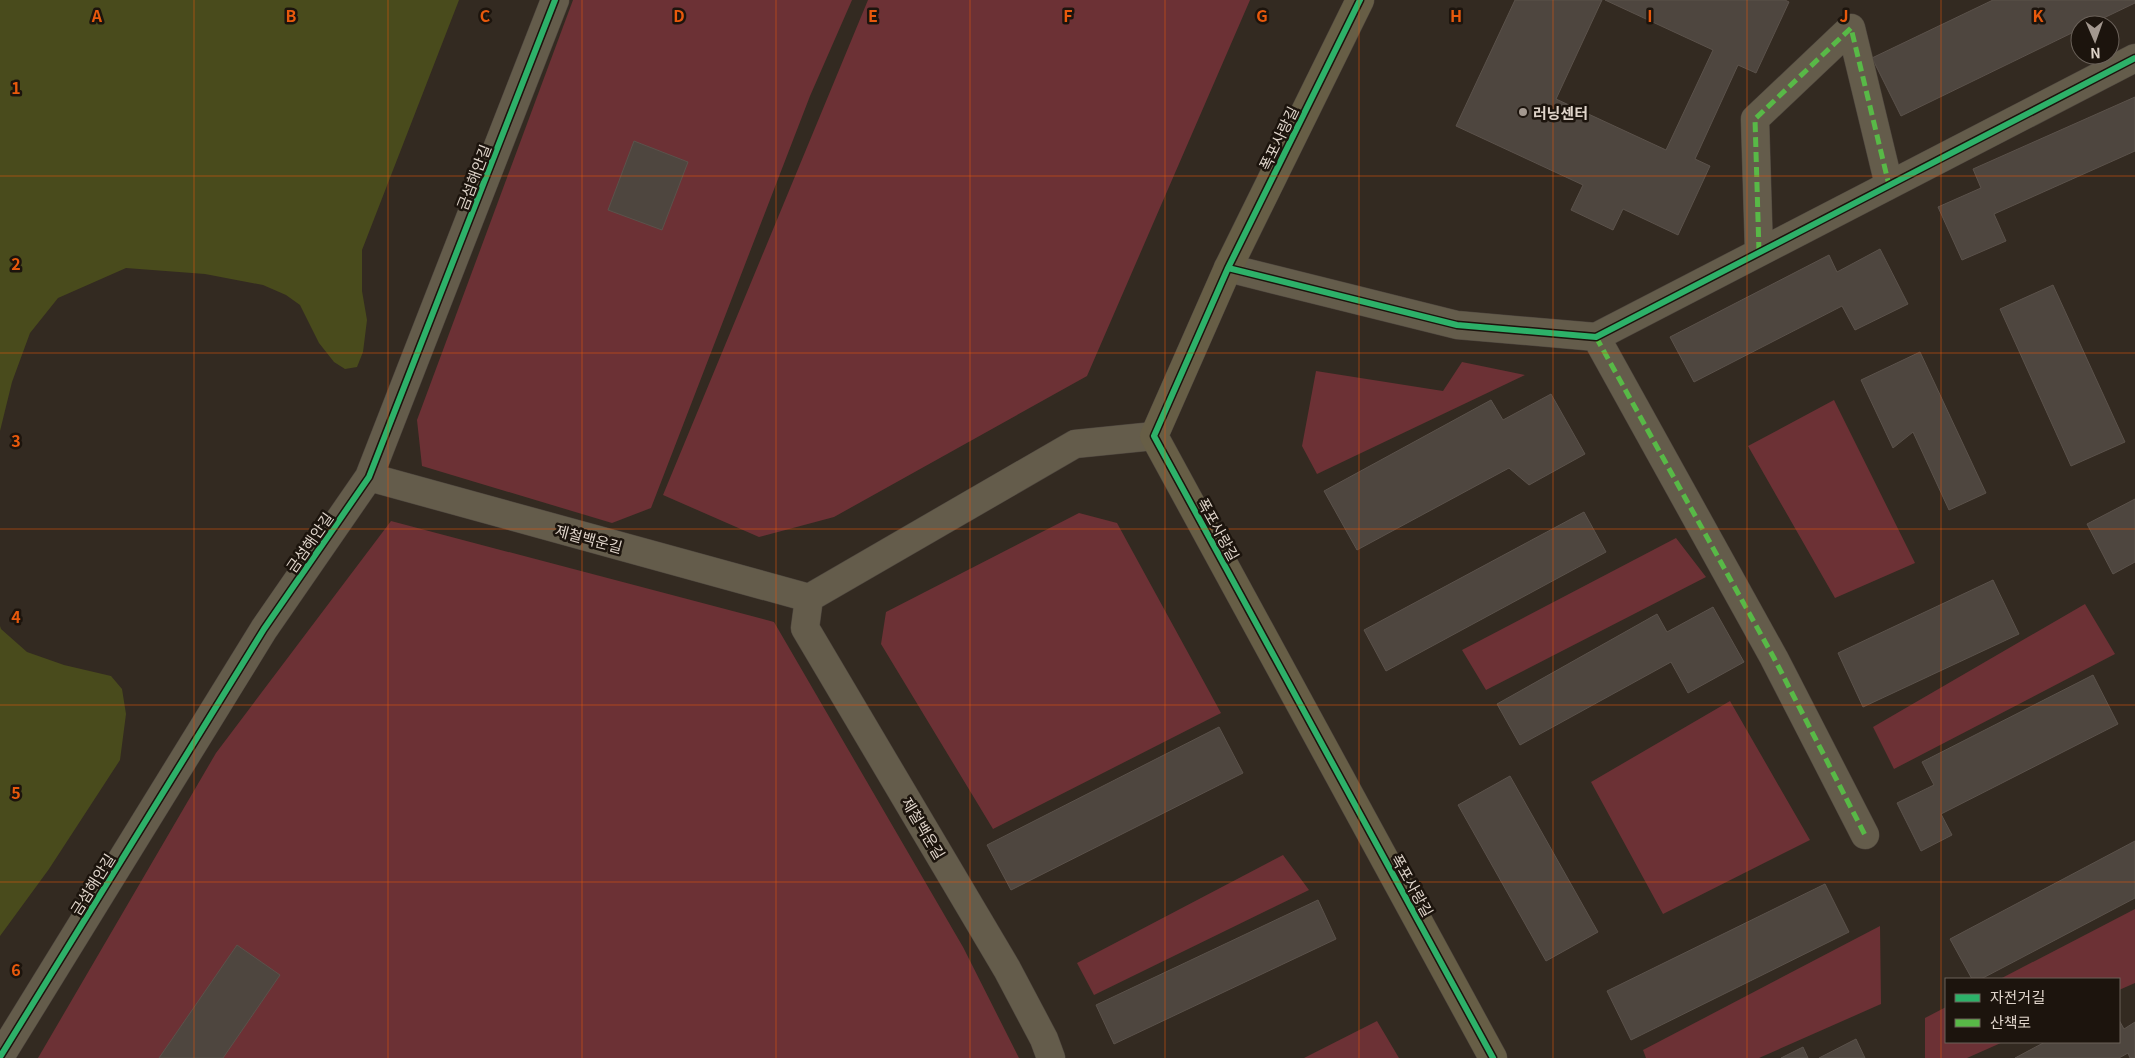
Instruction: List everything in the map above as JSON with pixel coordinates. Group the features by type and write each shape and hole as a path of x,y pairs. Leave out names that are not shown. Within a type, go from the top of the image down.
{"street":[{"name":"금섬해안길","path":"0,1057 264,629 369,477 555,0"},
{"name":"폭포사랑길","path":"1360,0 1228,268 1154,436 1493,1058"},
{"path":"1759,252 1755,119 1851,28 1889,185"},
{"path":"1228,268 1457,325 1596,337 2135,58"},
{"path":"1596,337 1774,658 1865,835"},
{"path":"809,598 1076,444 1154,436"},
{"name":"제철백운길","path":"369,477 809,598 805,628 1007,969 1044,1039 1051,1058"}],"shaded area":[{"path":"0,0 459,0 362,250 362,291 367,320 363,352 357,367 345,369 334,362 319,343 300,305 286,295 263,285 205,274 126,268 58,298 30,333 12,382 0,431"},
{"path":"573,0 852,0 810,96 651,508 612,523 422,466 417,420"},
{"path":"868,0 1250,0 1087,376 834,517 759,537 663,495"},
{"path":"1462,362 1525,375 1317,474 1302,446 1316,371 1443,391"},
{"path":"1834,400 1915,563 1835,598 1748,446"},
{"path":"1079,513 1117,523 1221,713 993,829 881,644 886,612"},
{"path":"391,521 774,622 963,947 1019,1058 38,1058 216,753"},
{"path":"1676,538 1706,577 1486,690 1462,650"},
{"path":"2085,604 2115,654 1894,769 1873,727"},
{"path":"0,626 27,652 64,665 111,676 122,689 126,714 120,760 49,869 0,936"},
{"path":"1730,701 1810,840 1663,914 1591,782"},
{"path":"1283,855 1309,890 1094,995 1077,963"},
{"path":"2135,909 2135,983 2120,990 2120,978 2002,978"},
{"path":"1880,926 1881,1004 1759,1058 1646,1058 1643,1050"},
{"path":"1945,1008 1945,1043 2001,1043 1967,1058 1925,1058 1925,1018"},
{"path":"1377,1021 1399,1058 1304,1058"}],"building":[{"name":"러닝센터","path":"1515,0 1602,0 1556,99 1666,150 1713,50 1605,0 1785,0 1789,2 1756,73 1738,65 1695,159 1710,166 1678,235 1623,209 1613,230 1571,210 1583,185 1456,126"},
{"path":"1993,0 2135,0 2135,3 2110,15 2070,15 2070,34 1901,116 1872,58"},
{"path":"2135,97 2135,151 1994,214 2006,241 1962,260 1938,207 1981,188 1973,169"},
{"path":"634,141 688,162 662,230 608,210"},
{"path":"1880,249 1908,304 1855,330 1842,306 1694,382 1670,337 1829,255 1837,272"},
{"path":"2053,285 2125,442 2071,466 2000,309"},
{"path":"1920,352 1986,493 1949,510 1913,432 1893,448 1861,380"},
{"path":"1551,394 1585,454 1529,485 1509,468 1357,550 1324,491 1491,400 1503,420"},
{"path":"2135,499 2135,562 2113,574 2087,524"},
{"path":"1584,512 1606,552 1386,671 1364,630"},
{"path":"1993,580 2019,634 1863,707 1838,653"},
{"path":"1713,607 1744,662 1688,693 1671,662 1520,745 1497,704 1657,614 1667,632"},
{"path":"2093,675 2118,724 1941,814 1952,835 1921,851 1897,803 1934,785 1922,762"},
{"path":"1219,727 1243,773 1011,890 987,845"},
{"path":"1510,776 1598,932 1546,961 1458,805"},
{"path":"2135,841 2135,898 1983,978 1971,978 1950,939"},
{"path":"1825,884 1849,932 1631,1040 1607,991"},
{"path":"1318,900 1336,939 1114,1044 1096,1005"},
{"path":"237,945 280,975 223,1058 159,1058"},
{"path":"2120,1022 2124,1029 2135,1022 2135,1058 2130,1058 2128,1053 2119,1058 2015,1058 2043,1043 2120,1043"},
{"path":"1856,1039 1865,1058 1819,1058"},
{"path":"1803,1047 1808,1058 1781,1058"}],"marked path":[{"path":"1759,252 1755,119 1851,28 1889,185"},
{"path":"1596,337 1774,658 1865,835"}],"cycle path":[{"path":"0,1057 264,629 369,477 555,0"},
{"path":"1360,0 1228,268 1154,436 1493,1058"},
{"path":"1228,268 1457,325 1596,337 2135,58"}],"place":[{"name":"러닝센터","path":"1523,112"}]}
